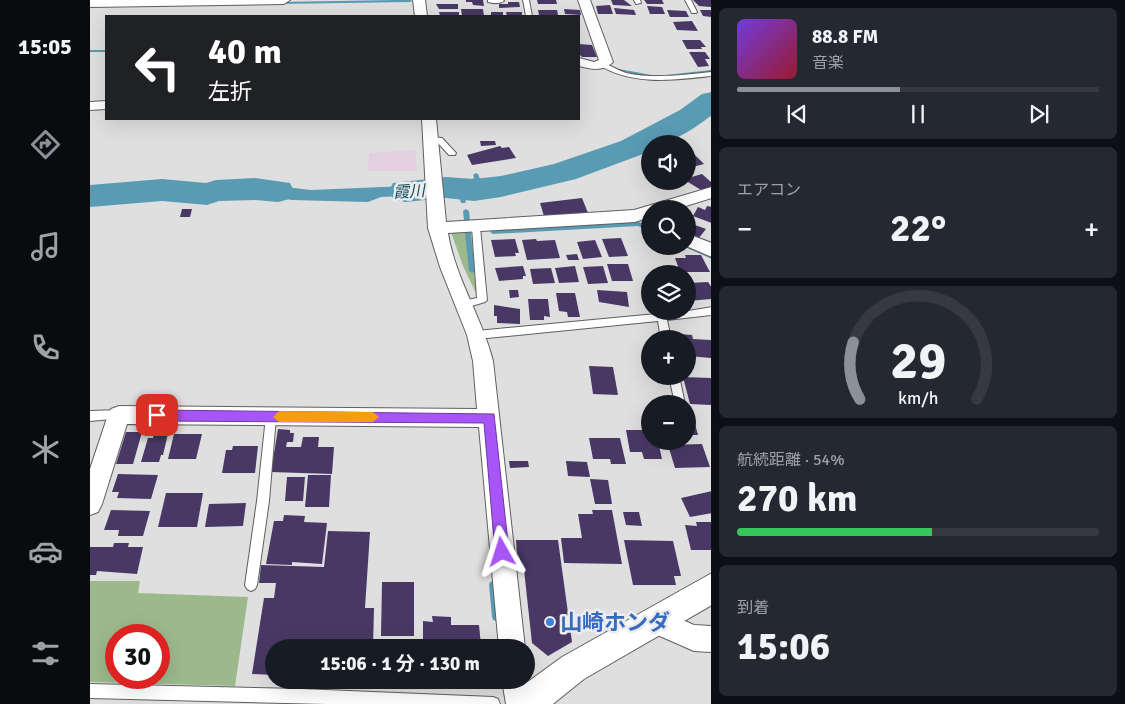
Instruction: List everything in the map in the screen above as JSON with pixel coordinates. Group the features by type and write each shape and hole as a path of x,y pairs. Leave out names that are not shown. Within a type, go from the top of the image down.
{"street":[{"path":"90,4 284,0"},
{"path":"419,0 420,15"},
{"path":"580,62 595,66 606,62 584,0"},
{"path":"90,106 105,105"},
{"path":"429,120 437,228 446,260 477,335 483,361 511,639"},
{"path":"685,200 711,192"},
{"path":"437,228 641,216"},
{"path":"696,244 711,251"},
{"path":"90,504 119,415 490,418"},
{"path":"526,704 573,668 711,588"},
{"path":"655,620 694,638 711,639"},
{"path":"518,689 520,704"}],"lane":[{"path":"526,0 529,15"},
{"path":"490,2 501,1"},
{"path":"601,64 607,69 654,78 711,74"},
{"path":"431,139 440,140 452,153"},
{"path":"465,304 482,300 476,227"},
{"path":"696,312 711,310"},
{"path":"477,335 641,319"},
{"path":"90,416 119,415"},
{"path":"251,585 263,500 270,416"},
{"path":"90,691 301,696 493,704"}],"shaded area":[{"path":"415,150 417,171 368,171 369,153"}],"green space":[{"path":"466,231 470,272 474,272 477,295 463,266 451,232"},
{"path":"90,581 140,581 138,593 248,597 235,686 170,684 170,624 105,624 105,682 90,682"}],"water":[{"path":"430,185 460,187 423,195 381,197 368,202 291,200 272,192 230,193 223,191 233,187 248,186 277,186 311,190"}],"building":[{"path":"466,0 483,0 484,6 473,5 472,2 466,2"},
{"path":"537,0 556,0 557,4 538,4"},
{"path":"611,0 624,0 632,6 613,5"},
{"path":"644,0 662,0 664,4 647,4"},
{"path":"693,0 711,0 711,7 699,6"},
{"path":"508,2 519,2 520,7 499,8 499,4 508,4"},
{"path":"436,4 458,4 458,9 439,9"},
{"path":"610,5 613,14 598,14 596,6"},
{"path":"647,6 662,7 665,14 650,14"},
{"path":"614,8 634,10 636,15 616,14"},
{"path":"461,9 483,9 484,15 462,15"},
{"path":"564,9 580,10 581,15 565,14"},
{"path":"538,10 557,10 558,15 539,15"},
{"path":"667,10 686,11 689,17 670,17"},
{"path":"700,10 711,10 711,17 703,16"},
{"path":"439,12 459,12 459,15 440,15"},
{"path":"491,12 503,12 503,15 491,15"},
{"path":"506,12 522,12 522,15 507,15"},
{"path":"692,21 698,31 677,30 673,22"},
{"path":"682,40 700,40 706,47 701,47 702,49 687,49"},
{"path":"580,44 592,45 597,57 582,57 580,55"},
{"path":"689,52 705,52 710,59 705,59 709,66 698,67"},
{"path":"480,141 495,141 496,145 481,146"},
{"path":"500,146 502,148 509,147 516,158 472,165 467,155"},
{"path":"696,156 704,164 696,166"},
{"path":"702,174 711,182 711,187 701,190 696,187 696,176"},
{"path":"582,198 588,213 544,216 540,203"},
{"path":"707,206 711,207 711,223 696,217 698,207 705,210"},
{"path":"182,209 192,209 190,217 180,217"},
{"path":"696,225 706,229 698,239 696,238"},
{"path":"621,238 628,256 609,257 602,239"},
{"path":"515,239 519,253 515,253 516,256 495,257 491,240"},
{"path":"536,239 537,241 555,240 560,258 527,260 522,240"},
{"path":"595,240 602,257 583,259 577,242"},
{"path":"577,254 579,260 568,260 566,255"},
{"path":"685,255 701,255 710,272 696,272 696,265 678,265 675,258 686,258"},
{"path":"607,264 628,264 633,281 612,281"},
{"path":"523,266 526,276 523,276 523,279 499,281 495,268"},
{"path":"575,266 579,282 559,283 555,268"},
{"path":"603,266 608,283 588,284 583,267"},
{"path":"551,268 555,283 533,284 530,269"},
{"path":"708,282 711,286 711,299 696,300 696,283"},
{"path":"509,290 518,290 519,297 510,298"},
{"path":"597,290 627,292 629,307 599,302"},
{"path":"556,293 575,293 580,317 568,317 567,312 559,311"},
{"path":"528,299 548,299 550,317 544,316 544,320 530,320"},
{"path":"494,305 520,309 520,324 497,323 497,316 494,316"},
{"path":"696,339 711,340 711,358 696,357"},
{"path":"589,366 613,367 618,395 593,394"},
{"path":"696,377 711,378 711,405 696,404 696,395 688,395 685,385 696,385"},
{"path":"156,425 170,425 163,455 161,455 159,462 141,462 148,438 153,438"},
{"path":"278,429 290,430 290,433 294,433 293,442 287,442 286,447 301,447 303,437 319,437 318,447 334,447 332,474 271,472"},
{"path":"626,430 641,430 641,450 660,450 662,459 644,459 642,452 630,452"},
{"path":"126,432 142,432 133,464 116,464"},
{"path":"174,434 202,434 196,459 168,459"},
{"path":"589,438 620,438 626,464 611,464 610,459 593,459"},
{"path":"696,444 702,444 710,467 675,468 670,450 696,450"},
{"path":"233,446 258,446 255,473 222,473 226,450 232,450"},
{"path":"509,461 528,461 529,467 510,468"},
{"path":"566,461 587,462 590,477 568,476"},
{"path":"118,474 158,475 151,499 117,498 119,492 112,492"},
{"path":"308,475 331,475 329,507 305,507"},
{"path":"287,477 305,477 303,501 285,501"},
{"path":"590,479 608,480 612,504 595,504"},
{"path":"711,491 711,513 690,517 681,498"},
{"path":"166,493 203,493 197,527 158,527"},
{"path":"246,503 243,526 205,527 209,504"},
{"path":"111,510 150,511 143,536 118,536 119,530 104,530"},
{"path":"592,510 612,510 622,564 564,563 561,538 582,538 578,514 593,514"},
{"path":"623,512 639,512 642,526 626,525"},
{"path":"284,515 305,516 304,522 327,523 322,564 292,562 292,565 266,564 274,521 283,521"},
{"path":"696,522 711,522 711,550 691,550 685,525 697,526"},
{"path":"328,531 370,532 365,608 374,608 373,639 265,639 265,675 252,674 264,598 274,598 276,583 259,583 261,565 324,567"},
{"path":"516,540 558,540 572,642 548,656 535,645 535,639 532,639 524,570 518,570"},
{"path":"624,540 673,541 681,576 674,576 676,585 633,585"},
{"path":"114,543 129,543 128,547 143,547 137,574 97,571 96,575 90,575 90,547 113,547"},
{"path":"382,582 414,582 414,636 381,636"},
{"path":"432,616 451,617 451,625 479,625 480,639 423,639 423,621 433,622"}],"waterway":[{"path":"278,3 410,1"},
{"path":"90,51 105,51"},
{"path":"621,70 657,77 711,71"},
{"name":"霞川","path":"405,191 446,187 461,187 470,190 501,187 565,172 632,147 663,132 690,117 711,101"},
{"name":"霞川","path":"463,202 460,187 477,179 476,175"},
{"name":"霞川","path":"90,196 162,190 207,194 216,191 255,189 278,191"},
{"path":"466,211 467,221"},
{"path":"493,232 641,225"},
{"path":"468,233 472,271"},
{"path":"696,250 711,257"},
{"path":"493,585 496,617"}],"slow traffic":[{"path":"279,417 373,417"}],"place":[{"name":"山崎ホンダ","path":"550,622"}],"route":[{"path":"157,415 490,418 502,552"}]}
